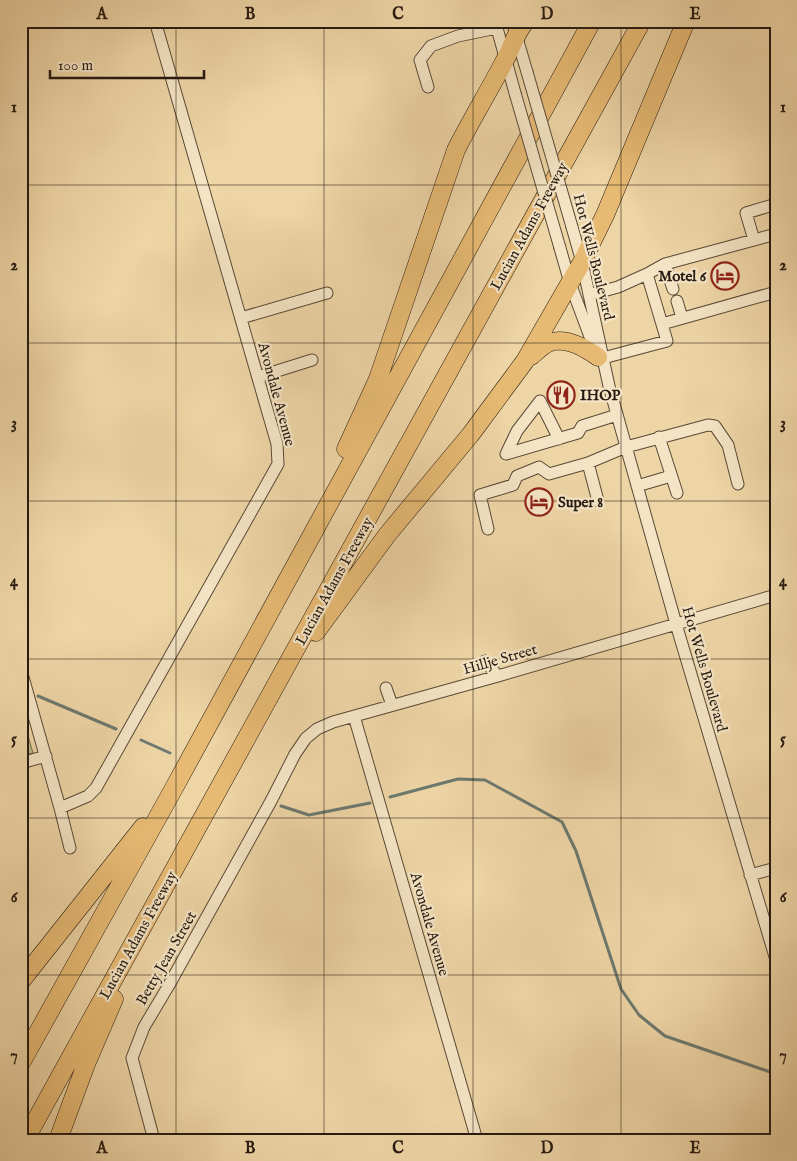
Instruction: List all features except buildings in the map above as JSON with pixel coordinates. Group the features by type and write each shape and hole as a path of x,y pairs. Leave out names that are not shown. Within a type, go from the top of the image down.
{"highway":[{"path":"21,1062 174,788 592,21"},
{"name":"Lucian Adams Freeway","path":"25,1140 642,21"},
{"path":"265,704 387,536 471,434 525,361 582,262 605,215 686,21"},
{"path":"271,608 378,379 456,150 505,60 518,25"},
{"path":"525,361 547,344 561,341 588,350 600,358"},
{"path":"21,981 174,788"},
{"path":"58,1140 86,1064 113,1001 182,854"}],"street":[{"name":"Avondale Avenue","path":"60,808 88,796 96,788 276,468 279,454 155,21"},
{"path":"428,87 420,60 431,46 496,25"},
{"name":"Hot Wells Boulevard","path":"496,25 570,283 600,358 618,415 676,624 776,960"},
{"name":"Hot Wells Boulevard","path":"518,25 527,72 582,262 600,358"},
{"path":"754,240 746,212 776,204"},
{"path":"589,295 618,288 665,264 776,234"},
{"path":"665,264 682,318"},
{"path":"600,358 666,341 647,274"},
{"path":"662,324 776,292"},
{"path":"241,318 327,293"},
{"path":"258,377 312,360"},
{"path":"559,439 540,402 517,431 506,454 559,439 578,433 582,426 618,415"},
{"path":"488,529 480,495 512,485 517,476 540,467 549,474 588,462 626,447 708,425 715,426 728,445 738,484"},
{"path":"659,437 676,493"},
{"path":"588,462 598,501"},
{"path":"637,486 671,476"},
{"name":"Hillje Street","path":"271,801 295,754 306,738 317,729 332,722 776,595"},
{"path":"485,661 498,676"},
{"path":"21,670 70,848"},
{"path":"386,688 392,705"},
{"name":"Avondale Avenue","path":"354,716 478,1140"},
{"path":"21,763 46,756"},
{"name":"Betty Jean Street","path":"154,1140 132,1058 144,1028 271,801"},
{"path":"750,875 776,868"}],"green space":[{"path":"21,712 33,753 21,756"}],"waterway":[{"path":"38,696 116,729"},
{"path":"141,740 170,753"},
{"path":"390,797 458,779 485,780 562,822 576,851 621,989 639,1015 665,1036 776,1074"},
{"path":"281,806 309,815 370,803"}],"place":[{"name":"Motel 6","path":"725,276"},
{"name":"IHOP","path":"561,395"},
{"name":"Super 8","path":"539,502"}]}
